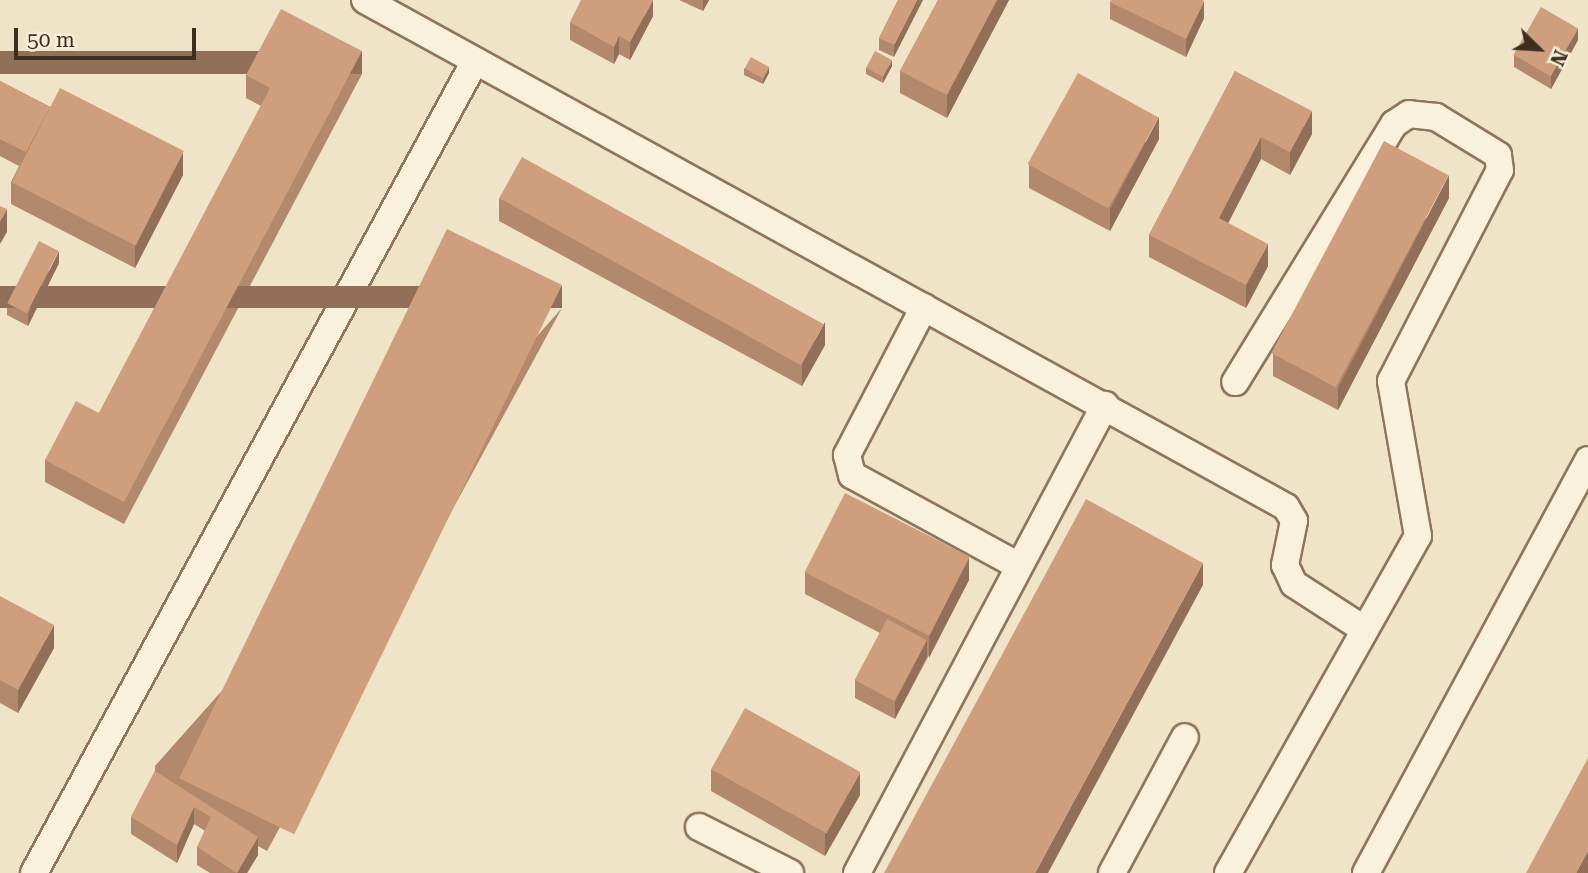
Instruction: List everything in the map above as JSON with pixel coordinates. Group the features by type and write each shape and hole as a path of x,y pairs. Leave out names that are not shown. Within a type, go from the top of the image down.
{"lane":[{"path":"365,0 1286,507 1293,522 1285,565 1294,584 1362,628"},
{"path":"34,873 475,61"},
{"path":"1228,873 1362,628 1418,536 1391,381 1500,170 1499,155 1436,117 1409,114 1394,124 1236,382"},
{"path":"924,307 847,455 852,475 1017,565"},
{"path":"857,873 1017,565 1105,405"},
{"path":"1366,873 1588,460"},
{"path":"1112,873 1185,737"},
{"path":"699,827 790,873"}],"building":[{"path":"581,0 653,0 630,42 619,36 614,47 570,22"},
{"path":"898,0 917,0 894,45 879,38"},
{"path":"938,0 997,0 947,95 900,71"},
{"path":"1204,1 1186,39 1110,2"},
{"path":"1541,7 1578,28 1551,76 1514,55"},
{"path":"281,9 362,51 124,502 45,460 76,401 99,413 270,88 246,75"},
{"path":"875,51 892,60 883,77 866,68"},
{"path":"751,57 769,67 763,79 745,68"},
{"path":"1235,71 1312,111 1290,152 1261,137 1219,218 1268,244 1246,285 1149,235"},
{"path":"1078,73 1158,118 1108,209 1028,164"},
{"path":"0,81 50,107 26,152 0,139"},
{"path":"60,88 184,151 136,246 12,182"},
{"path":"1384,141 1448,175 1336,387 1271,353"},
{"path":"522,157 824,324 801,365 499,198"},
{"path":"0,206 7,209 0,221"},
{"path":"447,229 562,285 294,834 179,778"},
{"path":"39,241 59,251 27,313 7,303"},
{"path":"845,493 970,557 929,636 805,572"},
{"path":"1086,499 1203,563 1035,873 884,873"},
{"path":"0,596 54,625 18,690 0,680"},
{"path":"887,619 927,640 894,701 855,680"},
{"path":"745,708 860,772 827,833 711,769"},
{"path":"1588,758 1588,851 1576,873 1526,873"},
{"path":"155,771 258,837 237,873 197,847 211,817 194,807 177,845 131,817"}]}
